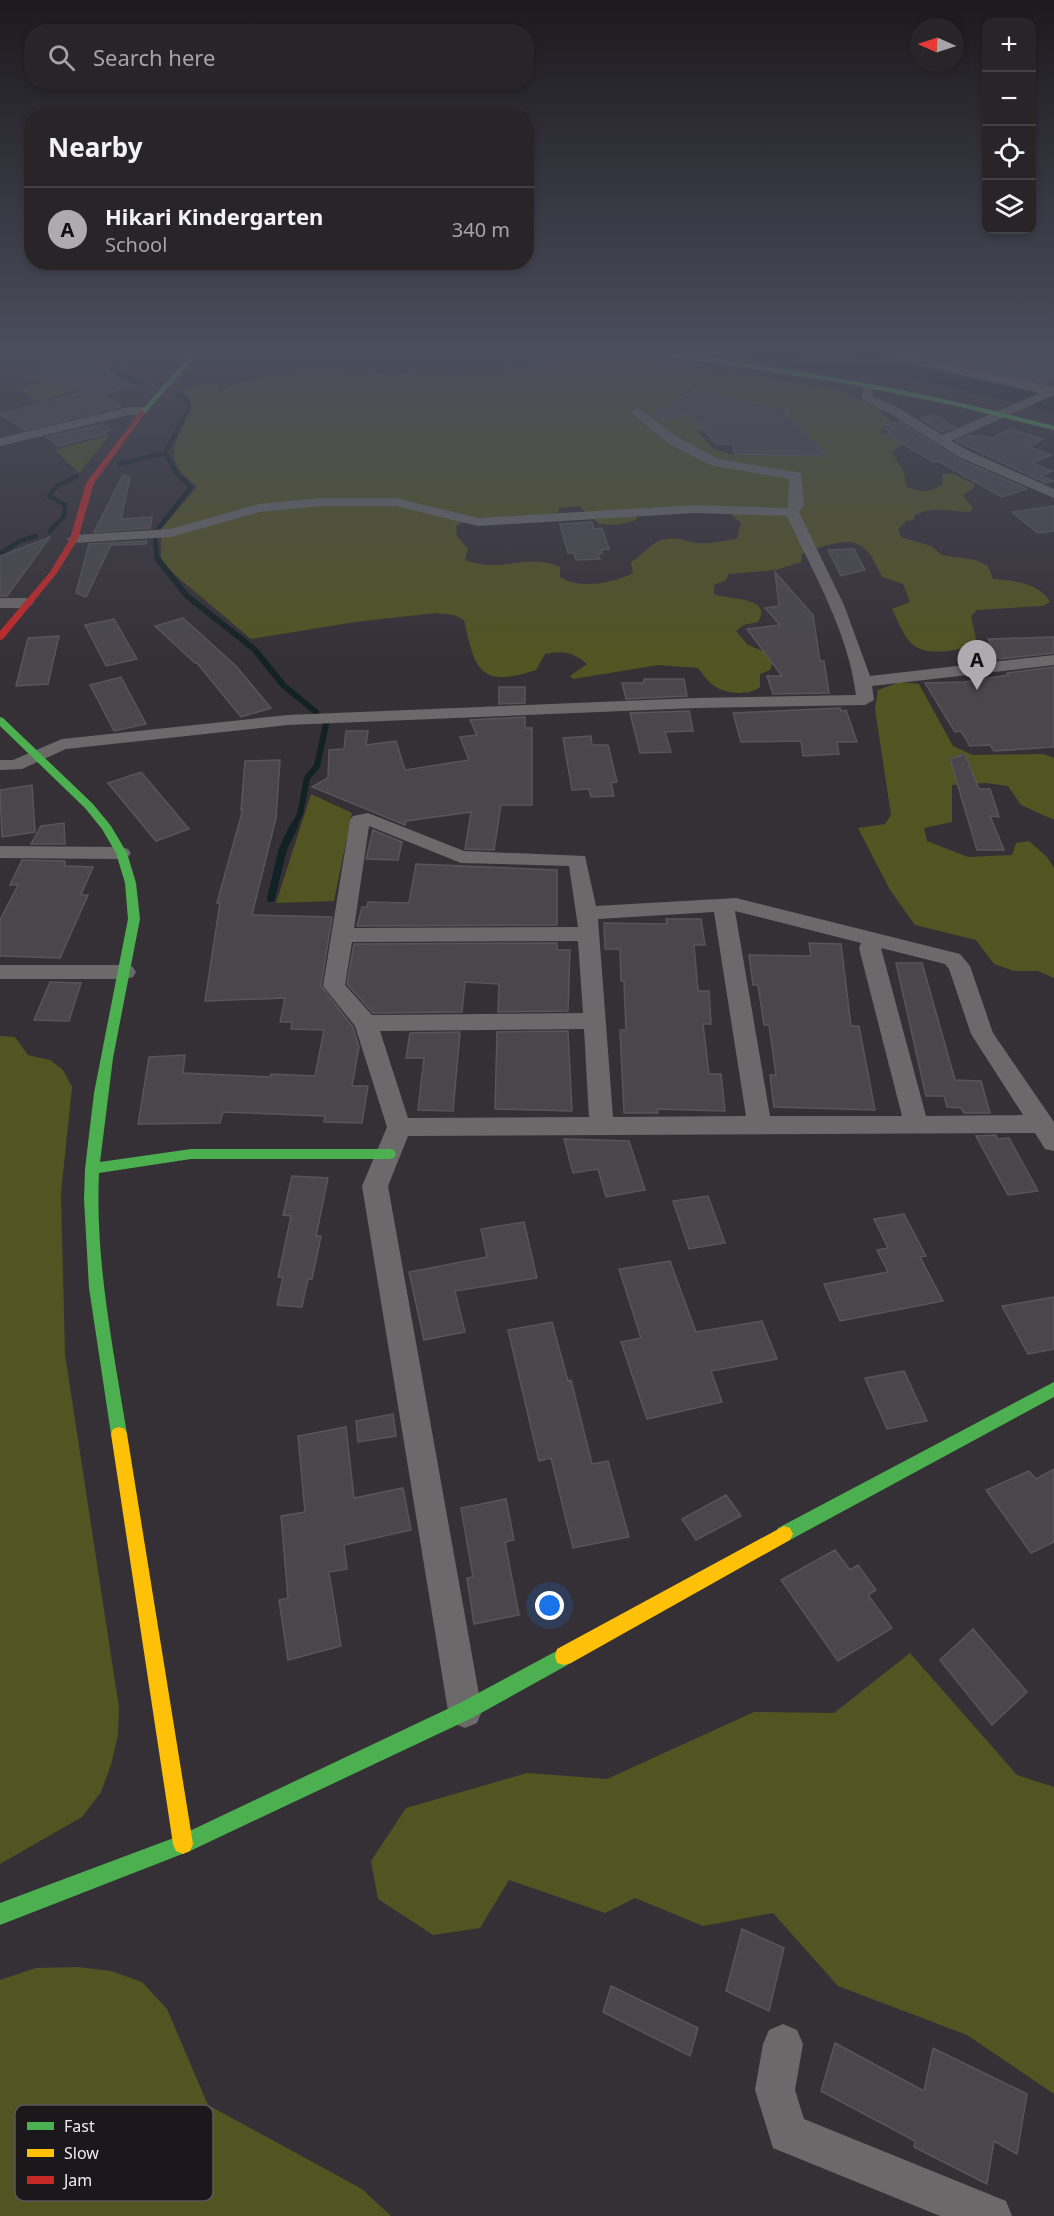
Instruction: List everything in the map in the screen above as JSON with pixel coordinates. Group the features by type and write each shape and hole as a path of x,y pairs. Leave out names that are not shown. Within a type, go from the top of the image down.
{"street":[{"path":"0,637 53,573 74,539 90,483 110,455"},
{"path":"702,455 715,462 796,476 797,504 792,512"},
{"path":"969,455 1054,494"},
{"path":"74,539 171,533 259,507 321,502 396,502 478,522 694,509 792,512"},
{"path":"0,765 16,765 62,744 288,720 696,703 865,700 865,682 852,642 792,512"},
{"path":"0,603 26,603"},
{"path":"865,682 1054,660"},
{"path":"0,720 35,757 82,798 111,830 129,872 134,897 134,919 106,1064 92,1169 91,1202 96,1286 183,1844"},
{"path":"465,1711 375,1186 399,1127 366,1023 334,986 360,820 368,819 461,857 578,860 588,924 602,1126"},
{"path":"0,852 122,853"},
{"path":"723,903 759,1125"},
{"path":"342,935 588,924 723,903 952,959 959,966 982,1034 1048,1133"},
{"path":"872,939 870,948 916,1125"},
{"path":"0,972 125,972"},
{"path":"366,1023 595,1021"},
{"path":"399,1127 916,1125 1048,1133"},
{"path":"92,1169 191,1154 388,1154"},
{"path":"0,1914 183,1844 465,1711 727,1565 1054,1389"},
{"path":"783,2044 775,2090 788,2133 991,2216"}],"shaded area":[{"path":"61,455 93,455 79,473"},
{"path":"174,455 894,455 904,473 906,486 916,490 930,490 939,487 943,484 942,475 952,473 974,484 974,488 963,495 973,509 970,512 934,510 921,513 914,516 914,520 906,521 898,530 901,537 931,546 942,555 976,560 988,566 993,579 1033,587 1046,596 1050,602 1042,606 977,610 971,616 977,644 953,650 934,651 917,648 908,640 892,609 910,602 903,584 882,577 870,555 859,545 843,542 825,546 802,554 801,562 776,570 728,574 726,580 714,585 714,594 747,600 760,608 761,614 758,622 743,625 736,631 748,645 768,653 772,663 770,670 760,674 760,687 749,692 737,693 714,686 698,668 658,665 573,679 570,676 587,664 577,657 562,652 545,654 536,670 502,677 491,675 483,671 477,662 464,620 454,615 436,613 355,622 251,639 161,563 161,529 197,487 176,464","holes":["579,506 599,524 618,525 636,520 640,510 729,513 741,523 737,539 704,543 675,538 661,540 631,562 633,573 616,580 596,584 568,581 560,577 560,567 548,563 491,565 465,560 468,549 457,536 456,526 470,518 557,516 559,508"]},
{"path":"900,682 919,684 953,746 973,755 1043,754 1054,758 1054,820 1021,805 1008,786 986,783 952,785 952,822 924,828 927,841 968,857 1012,855 1016,843 1029,841 1047,857 1054,868 1054,978 1038,971 1014,971 994,964 976,940 915,925 890,890 858,828 885,824 891,815 875,709 878,690"},
{"path":"311,794 352,813 334,901 276,903"},
{"path":"0,1036 15,1037 28,1055 50,1060 63,1070 72,1087 61,1193 65,1354 119,1708 118,1735 111,1765 101,1792 82,1817 0,1864"},
{"path":"910,1653 1017,1775 1054,1787 1054,2094 967,2035 838,1986 773,1913 703,1926 635,1898 605,1913 509,1880 480,1928 433,1935 378,1899 371,1861 406,1808 527,1773 607,1779 754,1712 834,1713"},
{"path":"78,1967 111,1971 142,1982 167,2009 208,2105 15,2105 15,2201 213,2201 213,2108 362,2189 391,2216 0,2216 0,1980 36,1968"}],"building":[{"path":"922,455 952,455 1027,489 1002,497 938,461 933,462"},
{"path":"987,455 1050,455 1032,463 1052,471 1041,476 1053,481 1046,483"},
{"path":"123,475 130,477 121,519 152,517 150,528 94,532"},
{"path":"1054,506 1054,531 1038,533 1012,512"},
{"path":"592,522 594,529 602,528 609,549 601,550 602,553 598,554 600,559 576,560 574,553 568,553 560,524"},
{"path":"50,537 7,596 0,596 0,556"},
{"path":"147,541 146,544 111,545 86,597 76,593 89,544"},
{"path":"854,549 865,570 841,576 828,550"},
{"path":"775,572 813,615 820,661 824,661 829,693 773,694 767,676 782,676 747,629 780,625 765,608 779,606"},
{"path":"183,618 236,666 271,708 241,717 197,663 155,626"},
{"path":"114,619 137,659 106,666 85,625"},
{"path":"59,636 48,684 16,686 28,638"},
{"path":"1054,637 1054,653 999,659 988,639"},
{"path":"1054,667 1054,747 994,751 990,745 970,746 961,731 955,732 925,683 964,682 1008,675 1007,673"},
{"path":"121,677 146,724 114,731 90,685"},
{"path":"644,679 684,679 687,696 626,699 622,683 644,683"},
{"path":"499,687 525,687 525,703 499,704"},
{"path":"840,708 841,711 846,710 857,742 837,742 839,754 803,756 801,741 741,742 733,713"},
{"path":"689,711 693,731 665,732 671,752 640,753 630,713"},
{"path":"525,717 525,728 532,728 532,805 501,805 494,850 465,849 471,812 406,821 405,825 312,787 328,778 329,750 344,749 346,731 368,731 366,745 396,741 405,770 469,760 460,737 477,735 470,720"},
{"path":"591,736 592,745 608,745 617,782 611,783 614,796 591,797 589,789 572,790 563,738"},
{"path":"965,754 979,789 990,789 999,817 990,816 1004,850 977,850 950,759"},
{"path":"280,760 276,818 252,915 332,917 321,986 353,1027 359,1047 352,1086 368,1086 362,1123 324,1122 325,1116 223,1112 220,1123 138,1124 149,1057 185,1055 183,1073 270,1077 271,1074 315,1076 324,1030 291,1029 292,1022 280,1022 285,998 205,1001 220,903 217,903 243,809 241,810 245,761"},
{"path":"141,772 189,829 156,841 108,783"},
{"path":"32,785 35,832 2,837 0,790"},
{"path":"64,823 65,844 31,844 41,826"},
{"path":"373,830 402,842 398,860 366,859"},
{"path":"22,860 65,861 65,866 93,867 81,895 88,895 60,958 0,956 0,920 18,885 10,885"},
{"path":"416,864 557,870 557,925 357,926 362,907 367,907 368,902 409,903"},
{"path":"666,919 701,919 705,945 694,945 698,991 709,991 711,1024 703,1024 709,1074 721,1074 725,1111 657,1109 658,1113 624,1113 620,1030 626,1030 624,981 621,981 620,949 605,949 604,923 667,924"},
{"path":"557,943 557,950 570,950 568,1011 498,1012 499,984 465,982 462,1012 373,1013 347,984 354,944"},
{"path":"809,943 841,944 851,1026 859,1026 875,1110 774,1107 770,1075 776,1075 769,1025 764,1025 758,985 753,985 749,955 811,956"},
{"path":"896,963 922,963 955,1080 981,1081 990,1113 964,1113 961,1108 947,1107 944,1096 926,1096"},
{"path":"50,982 81,983 69,1021 34,1020"},
{"path":"568,1031 572,1111 495,1109 497,1032"},
{"path":"460,1032 453,1111 418,1110 424,1058 406,1058 410,1033"},
{"path":"996,1135 997,1139 1009,1138 1038,1191 1008,1195 976,1136"},
{"path":"564,1139 629,1141 645,1190 606,1197 598,1169 573,1173"},
{"path":"292,1176 328,1178 316,1236 321,1236 312,1279 308,1279 302,1307 277,1305 283,1277 278,1277 291,1216 283,1215"},
{"path":"708,1196 725,1243 689,1249 673,1201"},
{"path":"904,1214 926,1256 920,1257 943,1301 840,1321 824,1284 888,1272 877,1250 888,1248 874,1219"},
{"path":"524,1222 537,1278 455,1291 465,1332 424,1340 409,1272 487,1257 481,1229"},
{"path":"670,1261 696,1332 762,1321 777,1359 711,1371 722,1402 647,1419 621,1342 641,1338 619,1269"},
{"path":"1054,1297 1054,1349 1028,1354 1002,1306"},
{"path":"552,1322 568,1381 571,1380 592,1464 608,1461 629,1537 573,1548 551,1458 539,1461 508,1330"},
{"path":"904,1371 927,1421 887,1429 865,1378"},
{"path":"393,1414 396,1436 358,1442 356,1421"},
{"path":"346,1427 354,1498 403,1488 411,1530 344,1545 347,1569 329,1572 341,1646 288,1660 279,1600 288,1598 281,1516 305,1512 298,1436"},
{"path":"1054,1469 1054,1542 1031,1553 986,1490 1029,1471 1036,1479"},
{"path":"726,1495 741,1516 696,1540 682,1519"},
{"path":"506,1499 514,1540 505,1542 519,1615 474,1624 467,1578 473,1577 461,1508"},
{"path":"835,1550 850,1570 858,1565 876,1590 868,1595 892,1628 838,1661 781,1580"},
{"path":"973,1629 1027,1692 992,1725 940,1660"},
{"path":"742,1929 784,1948 769,2011 726,1991"},
{"path":"611,1986 698,2028 690,2056 603,2012"},
{"path":"835,2043 924,2091 933,2048 1027,2094 1017,2154 994,2141 987,2184 914,2147 915,2141 821,2091"}],"waterway":[{"path":"119,464 155,455"},
{"path":"157,530 191,487 176,473 166,455"},
{"path":"50,531 64,516 65,505 49,496 57,486 77,476"},
{"path":"0,554 20,541 36,536"},
{"path":"155,538 157,559"},
{"path":"157,558 187,596 254,649 284,686 316,712"},
{"path":"294,826 300,814 307,778 317,766 326,724"},
{"path":"271,898 283,849 294,826"}],"traffic: fast":[{"path":"0,720 89,806 107,828 121,853 131,883 134,919 101,1093 91,1199 96,1288 119,1434"},
{"path":"92,1169 191,1154 389,1154"},
{"path":"784,1534 1054,1389"},
{"path":"0,1914 183,1844 465,1711 564,1656"}],"traffic: slow":[{"path":"119,1434 183,1844"},
{"path":"564,1656 784,1534"}],"traffic: jam":[{"path":"0,637 53,573 74,539 90,483 111,455"}],"place":[{"name":"Hikari Kindergarten","path":"977,690"}]}
